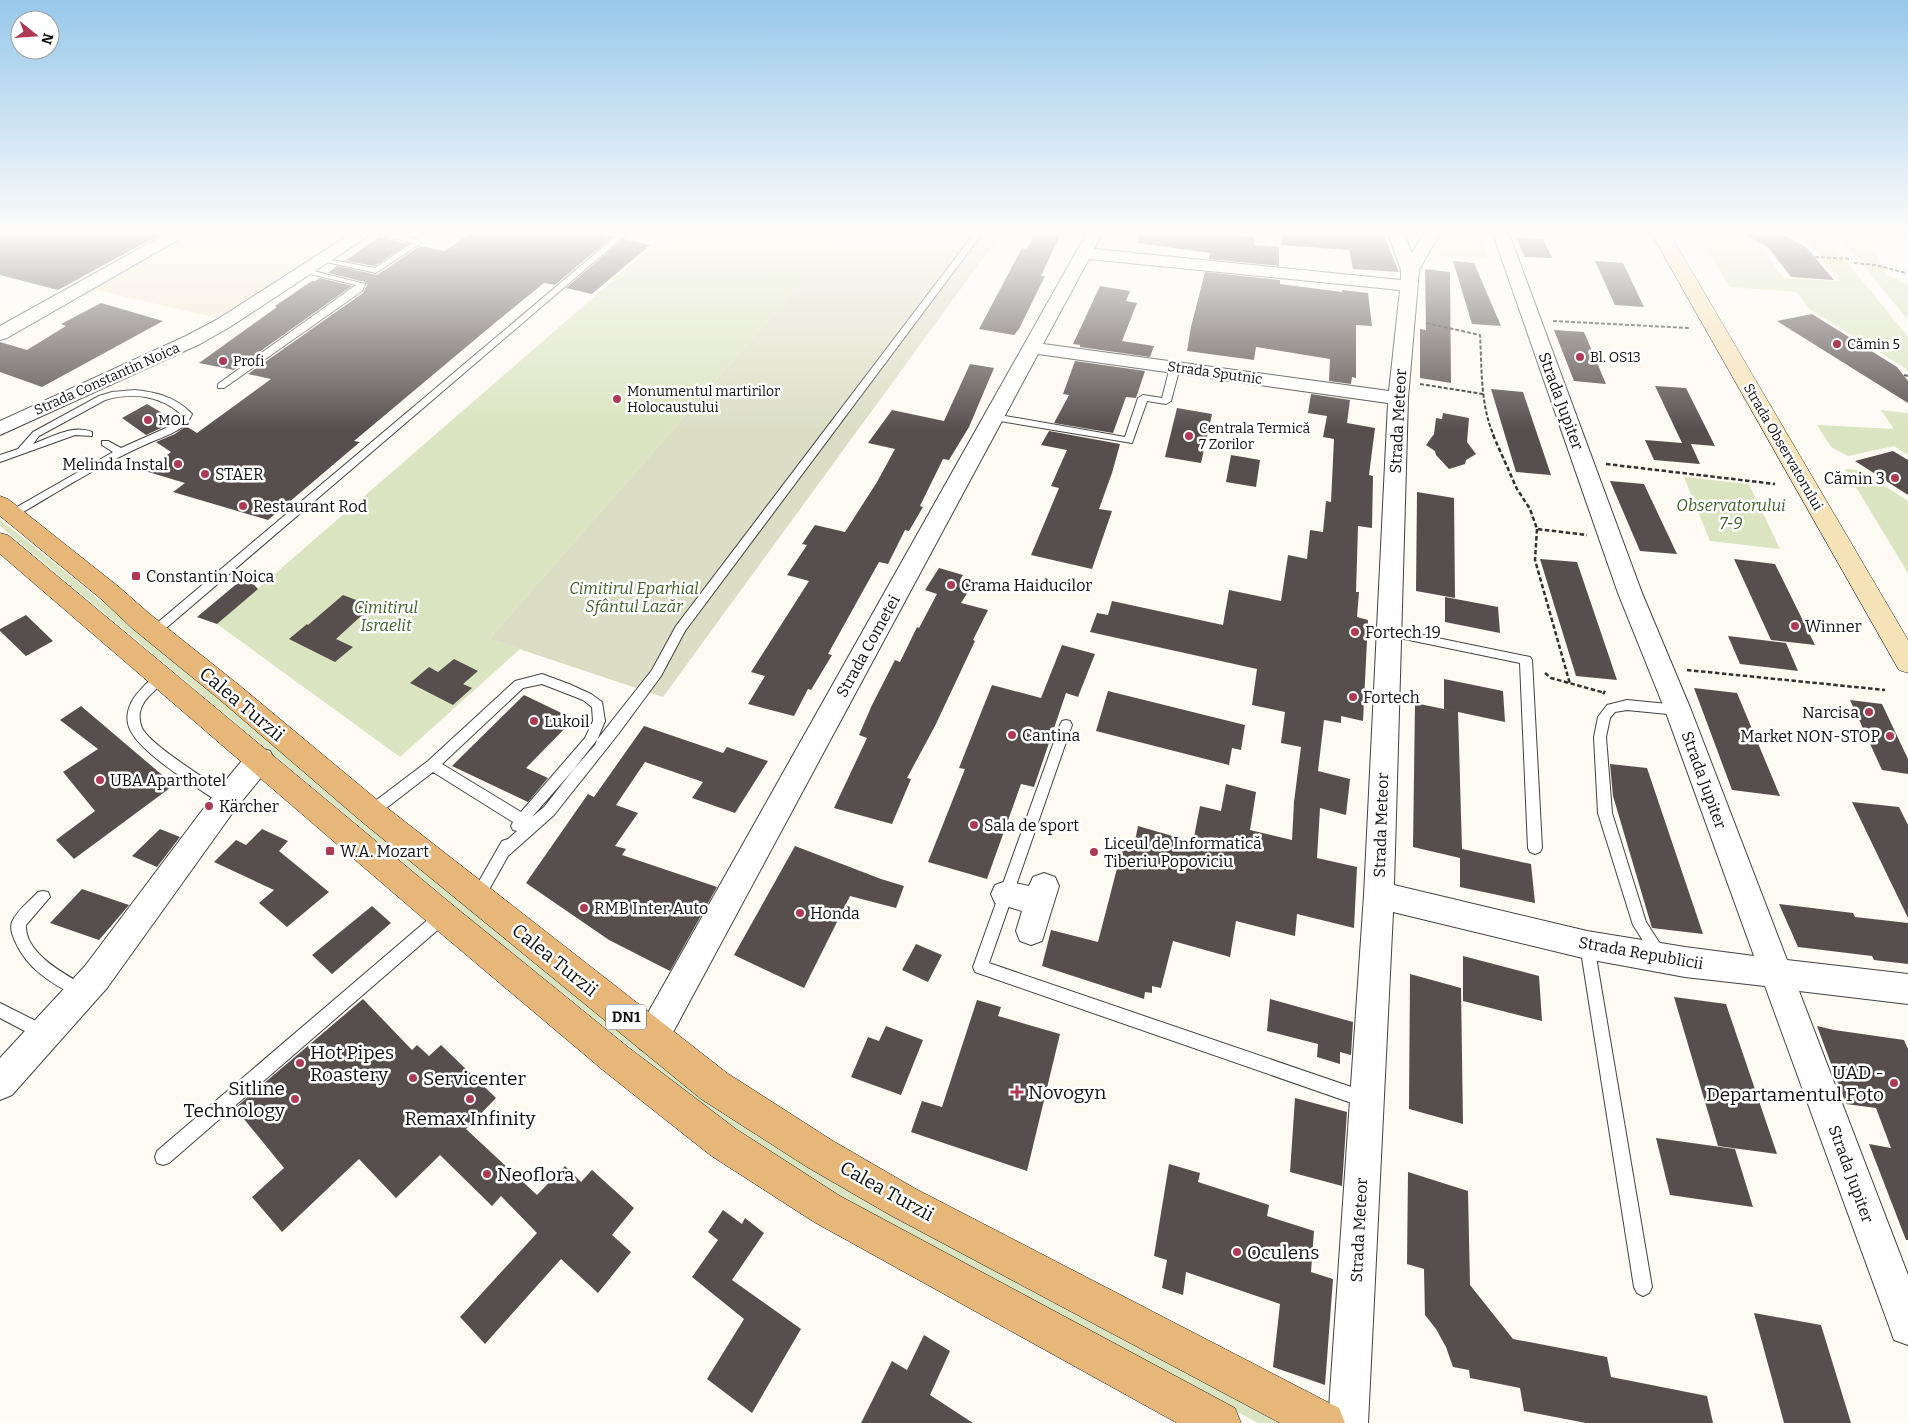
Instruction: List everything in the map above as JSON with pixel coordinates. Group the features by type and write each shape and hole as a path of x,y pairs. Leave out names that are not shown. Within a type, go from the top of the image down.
{"main road":[{"name":"Strada Observatorului","path":"1698,297 1908,663"},
{"name":"Calea Turzii","path":"5,519 110,593 154,632 371,812 714,1086 820,1154 904,1202 1324,1423"},
{"name":"Calea Turzii","path":"5,519 163,677 443,916 616,1058 723,1142 827,1209 1220,1423"}],"street":[{"path":"0,334 64,297"},
{"name":"Strada Constantin Noica","path":"0,430 48,405 193,340 224,323 263,297"},
{"name":"Strada Cometei","path":"652,1038 1059,297"},
{"name":"Strada Meteor","path":"1348,1423 1379,895 1399,389 1408,297"},
{"name":"Strada Jupiter","path":"1523,297 1610,538 1678,710 1908,1326"},
{"name":"Strada Sputnic","path":"1032,348 1175,367 1399,389"},
{"path":"0,1083 83,992 226,800 260,759"},
{"path":"1006,894 1041,894 1031,930"},
{"name":"Strada Republicii","path":"1379,895 1587,945 1663,958 1908,989"}],"lane":[{"path":"221,386 347,297"},
{"path":"154,632 547,297"},
{"path":"503,852 548,811 626,715 658,673 680,630 929,297"},
{"path":"994,417 1128,440 1143,398 1166,401 1175,367"},
{"path":"5,519 120,452 178,426 185,420 187,414 183,408 171,402 147,394 136,392 113,394 102,398 36,434 22,450"},
{"path":"0,459 74,432 90,434"},
{"path":"106,443 120,452"},
{"path":"1389,632 1526,660 1535,848"},
{"path":"163,677 145,692 137,704 134,713 134,723 137,732 172,761 226,800"},
{"path":"371,812 433,765 519,684 542,679 587,697 598,705 599,722 590,742 522,820 477,897"},
{"path":"1663,958 1640,926 1605,812 1600,737 1604,717 1611,708 1627,705 1678,710"},
{"path":"1066,725 980,967 1366,1100"},
{"path":"433,765 522,820"},
{"path":"43,897 19,924 18,930 24,944 43,968 83,992"},
{"path":"163,1157 443,916"},
{"path":"1587,945 1643,1287"},
{"path":"0,1010 32,1025 46,1034"}],"path":[{"path":"1406,319 1480,335 1483,394 1489,426 1516,489 1530,509 1537,529 1535,560 1570,684"},
{"path":"1532,320 1690,328"},
{"path":"1904,375 1908,376"},
{"path":"1399,389 1483,394"},
{"path":"1583,461 1774,484"},
{"path":"1537,529 1610,538"},
{"path":"1526,660 1552,678 1595,692 1613,694"},
{"path":"1661,668 1886,690"}],"shaded area":[{"path":"128,297 255,297 221,319"}],"green space":[{"name":"Cimitirul Israelit","path":"593,297 789,297 489,639 520,649 400,757 217,624"},
{"name":"Cimitirul Eparhial Sfântul Lazăr","path":"789,297 955,297 663,697 489,639"},
{"path":"1801,297 1876,297 1908,337 1908,372 1905,368 1809,309"},
{"path":"1889,297 1908,297 1908,320"},
{"path":"1881,410 1908,413 1908,455 1894,446 1848,456 1831,447 1817,425 1894,429"},
{"path":"1845,469 1860,470 1908,501 1908,573"},
{"name":"Observatorului 7-9","path":"1684,477 1749,484 1780,549 1710,541"},
{"path":"0,519 761,1136 845,1189 1279,1423 1258,1423 842,1198 713,1113 491,936 0,526"}],"building":[{"path":"288,297 336,297 234,370 199,363 277,307 275,306"},
{"path":"357,297 526,297 354,441 360,442 268,520 173,492 185,483 145,471 171,452 156,442 175,434 186,426 197,433 271,379 248,374"},
{"path":"996,297 1034,297 1019,329 1014,335 979,329"},
{"path":"1095,297 1127,297 1126,301 1137,303 1122,341 1154,346 1150,357 1080,347 1080,345 1073,344"},
{"path":"1199,297 1369,297 1372,326 1356,325 1356,378 1352,377 1351,384 1329,381 1330,359 1256,347 1254,360 1187,351"},
{"path":"1425,297 1450,297 1451,383 1420,378 1420,329 1426,330"},
{"path":"1464,297 1489,297 1501,326 1472,324"},
{"path":"1612,297 1639,297 1644,307 1615,305"},
{"path":"101,303 163,321 42,387 0,372 0,342 27,350 66,326 61,324"},
{"name":"Cămin 5","path":"1812,314 1897,367 1908,381 1908,403 1777,321"},
{"name":"Bl. OS13","path":"1554,330 1584,332 1606,384 1574,381"},
{"path":"1075,361 1145,371 1136,398 1126,397 1113,433 1054,423 1069,395 1063,394"},
{"path":"970,364 994,368 969,427 949,460 943,459 920,506 923,507 909,531 905,530 888,564 879,562 828,654 832,655 811,690 808,689 794,716 748,704 765,676 751,672 809,581 787,575 807,545 802,544 815,525 845,532 877,482 895,449 868,443 892,410 944,421"},
{"path":"1655,386 1686,388 1715,446 1691,444 1700,464 1654,460 1645,440 1682,443"},
{"path":"1491,389 1523,392 1551,475 1516,472"},
{"path":"1311,394 1350,400 1347,423 1375,428 1369,475 1373,476 1372,528 1358,526 1356,592 1359,592 1357,617 1368,620 1363,721 1341,716 1341,723 1324,720 1318,771 1350,779 1346,815 1320,808 1317,858 1357,867 1354,928 1297,914 1295,936 1236,921 1230,957 1173,941 1161,988 1152,986 1152,993 1145,992 1144,999 1042,966 1051,930 1098,942 1122,849 1133,851 1138,826 1193,842 1200,806 1221,811 1226,784 1256,792 1250,830 1292,840 1294,802 1301,747 1281,743 1285,712 1252,705 1257,669 1090,632 1097,613 1108,615 1112,601 1223,625 1229,590 1281,601 1288,555 1307,559 1310,530 1323,532 1326,501 1331,502 1334,439 1323,437 1327,416 1308,413"},
{"name":"MOL","path":"147,404 176,421 146,435 122,418"},
{"name":"Centrala Termică 7 Zorilor","path":"1177,408 1212,414 1201,463 1165,457"},
{"path":"1443,413 1469,418 1467,442 1476,454 1466,460 1465,464 1449,469 1436,455 1435,451 1426,445 1434,434 1436,418 1442,419"},
{"path":"1049,431 1120,444 1099,509 1112,511 1092,569 1031,555 1059,488 1051,486 1067,450 1041,445"},
{"name":"Cămin 3","path":"1893,451 1908,460 1908,495 1855,461"},
{"path":"1231,455 1260,460 1256,487 1226,482"},
{"path":"1610,481 1644,484 1677,554 1640,551"},
{"path":"1417,492 1454,498 1455,598 1416,591"},
{"path":"1540,559 1577,562 1617,680 1576,676"},
{"path":"1734,559 1775,564 1815,645 1771,640"},
{"path":"939,568 963,575 960,580 973,584 961,603 988,610 973,640 975,641 935,726 907,778 911,779 892,824 834,808 867,738 859,735 872,705 895,660 900,662 917,627 919,628 937,594 925,590"},
{"path":"246,576 258,589 217,624 197,617"},
{"path":"343,595 372,606 336,639 353,647 335,662 289,639 308,625"},
{"path":"1445,597 1498,607 1500,633 1445,622"},
{"path":"26,615 53,641 26,656 0,629"},
{"path":"1728,636 1786,643 1798,671 1740,664"},
{"path":"1062,645 1095,654 1078,697 1066,693 1034,787 1021,784 987,879 928,862 965,769 959,768 992,685 1041,698"},
{"path":"454,659 478,671 463,684 472,688 453,705 410,683 429,667 438,672"},
{"path":"1444,679 1503,691 1505,722 1444,709"},
{"path":"1694,688 1737,693 1780,796 1732,790"},
{"path":"1108,691 1245,725 1241,750 1232,748 1229,765 1096,731"},
{"path":"524,695 574,719 526,768 548,778 528,802 452,766"},
{"path":"1850,700 1882,704 1908,759 1908,774 1882,770"},
{"path":"1415,703 1458,712 1462,849 1531,864 1535,903 1460,887 1460,858 1413,847"},
{"path":"81,706 174,785 74,859 56,840 95,811 63,772 98,749 60,720"},
{"path":"644,726 723,753 727,747 768,761 735,813 692,798 703,782 645,762 616,805 638,813 615,846 626,849 622,855 717,887 670,971 609,940 526,883 588,794 594,797"},
{"path":"1610,764 1647,768 1703,934 1652,928 1613,796"},
{"path":"1852,802 1899,807 1908,825 1908,918"},
{"path":"160,829 180,837 157,867 132,856"},
{"path":"262,829 288,841 279,851 329,892 287,927 259,903 274,890 214,862 236,840 246,845"},
{"name":"Honda","path":"795,846 904,886 896,908 850,896 804,988 734,955"},
{"path":"82,889 129,905 99,940 50,923"},
{"path":"1779,904 1853,913 1855,917 1908,923 1908,964 1874,960 1872,956 1798,947"},
{"path":"372,906 391,923 332,974 312,955"},
{"path":"916,944 942,955 928,982 902,970"},
{"path":"1463,956 1539,976 1542,1021 1463,1001"},
{"path":"1410,974 1461,988 1463,1124 1409,1109"},
{"path":"1674,997 1726,1004 1777,1154 1718,1146"},
{"path":"363,999 412,1050 417,1045 429,1056 441,1045 496,1098 466,1129 537,1195 565,1166 581,1182 592,1170 634,1208 612,1235 631,1252 598,1293 561,1259 485,1344 460,1317 537,1233 501,1196 492,1206 440,1155 396,1198 359,1159 282,1232 252,1197 284,1168 235,1108"},
{"path":"1270,999 1353,1022 1351,1055 1340,1052 1340,1064 1317,1057 1318,1044 1267,1031"},
{"path":"977,1000 1001,1007 998,1016 1060,1034 1027,1171 911,1132 922,1101 942,1107"},
{"path":"886,1026 923,1040 901,1095 851,1077 868,1037 879,1041"},
{"path":"1817,1026 1904,1040 1908,1049 1908,1240 1906,1240 1869,1144 1891,1148 1876,1108 1846,1104"},
{"path":"1295,1098 1347,1112 1342,1186 1290,1172"},
{"path":"1656,1138 1735,1149 1753,1207 1670,1195"},
{"path":"1169,1164 1200,1173 1198,1182 1269,1205 1267,1216 1314,1231 1311,1272 1333,1279 1325,1385 1273,1367 1280,1304 1186,1272 1183,1295 1162,1288 1167,1260 1154,1256"},
{"path":"1408,1172 1468,1191 1470,1285 1513,1339 1607,1357 1611,1377 1707,1396 1713,1423 1586,1423 1524,1411 1520,1388 1470,1378 1469,1370 1453,1367 1446,1347 1436,1329 1425,1315 1424,1269 1407,1264"},
{"path":"723,1210 742,1224 745,1218 764,1233 732,1280 801,1329 752,1413 707,1379 744,1319 692,1277 718,1240 708,1232"},
{"path":"1754,1313 1821,1325 1851,1423 1784,1423"},
{"path":"924,1335 950,1351 930,1395 973,1423 861,1423 892,1361 907,1370"}],"place":[{"name":"Cămin 5","path":"1837,344"},
{"name":"Bl. OS13","path":"1580,357"},
{"name":"Profi","path":"223,361"},
{"name":"Monumentul martirilor Holocaustului","path":"617,399"},
{"name":"MOL","path":"148,420"},
{"name":"Centrala Termică 7 Zorilor","path":"1189,436"},
{"name":"Melinda Instal","path":"178,464"},
{"name":"STAER","path":"205,474"},
{"name":"Cămin 3","path":"1895,478"},
{"name":"Restaurant Rod","path":"243,506"},
{"name":"Constantin Noica","path":"136,576"},
{"name":"Crama Haiducilor","path":"951,585"},
{"name":"Winner","path":"1795,626"},
{"name":"Fortech 19","path":"1355,632"},
{"name":"Fortech","path":"1353,697"},
{"name":"Narcisa","path":"1869,712"},
{"name":"Lukoil","path":"534,721"},
{"name":"Cantina","path":"1012,735"},
{"name":"Market NON-STOP","path":"1890,736"},
{"name":"UBA Aparthotel","path":"100,780"},
{"name":"Kärcher","path":"209,806"},
{"name":"Sala de sport","path":"974,825"},
{"name":"W.A. Mozart","path":"330,851"},
{"name":"Liceul de Informatică Tiberiu Popoviciu","path":"1094,852"},
{"name":"RMB Inter Auto","path":"584,908"},
{"name":"Honda","path":"800,913"},
{"name":"Hot Pipes Roastery","path":"300,1063"},
{"name":"Servicenter","path":"413,1078"},
{"name":"UAD - Departamentul Foto","path":"1894,1083"},
{"name":"Novogyn","path":"1017,1092"},
{"name":"Sitline Technology","path":"295,1099"},
{"name":"Remax Infinity","path":"470,1099"},
{"name":"Neoflora","path":"487,1174"},
{"name":"Oculens","path":"1237,1252"}]}
